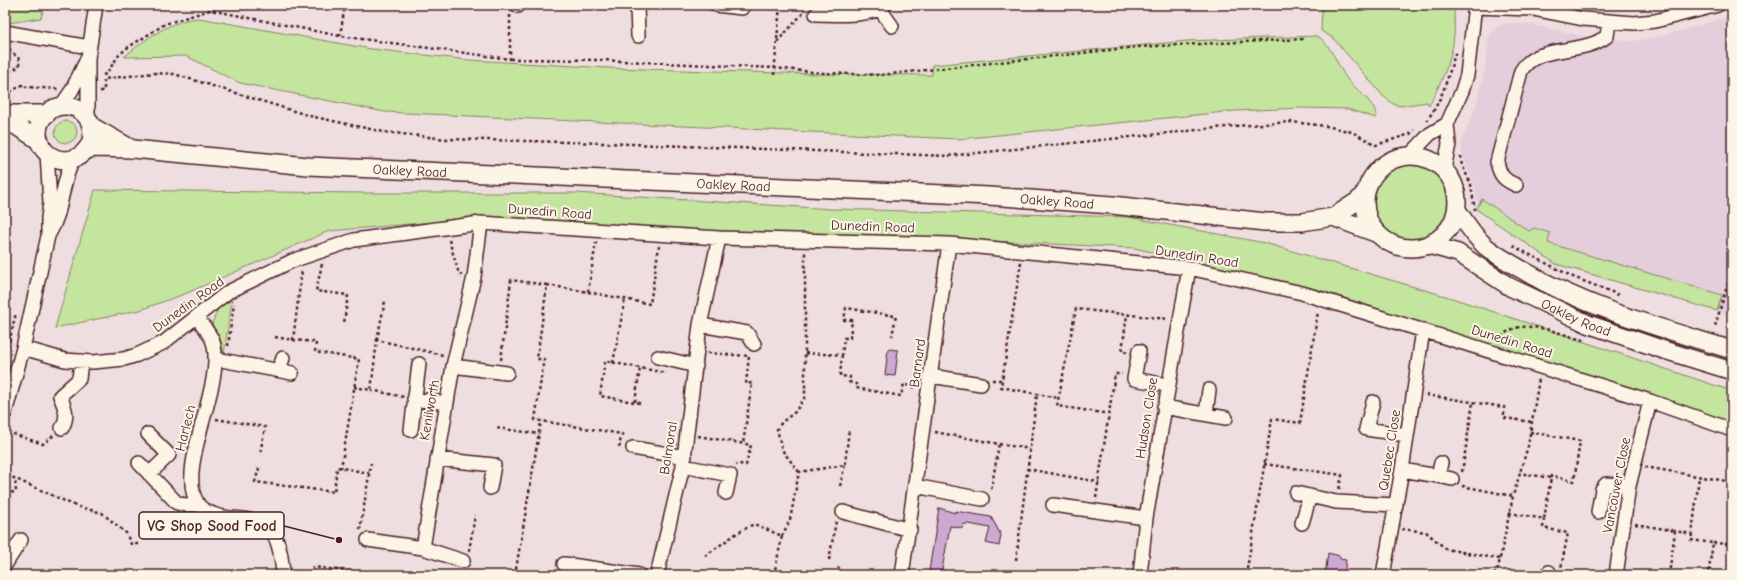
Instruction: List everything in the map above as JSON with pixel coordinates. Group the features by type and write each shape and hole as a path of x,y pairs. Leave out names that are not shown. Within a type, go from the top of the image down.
{"main road":[{"name":"Oakley Road","path":"5,114 54,110 70,106 79,109 90,122 132,149"},
{"path":"43,147 38,128 54,110"},
{"name":"Oakley Road","path":"5,118 55,158 64,160 94,148 132,149 308,166 996,197 1112,205 1265,222 1302,222 1333,217 1360,200 1366,191"},
{"path":"80,154 91,142 90,122"},
{"path":"1409,156 1422,157 1434,162 1444,169 1453,181 1457,195 1458,210 1452,225 1442,237 1429,246 1416,249 1402,248 1389,243 1378,234 1369,222 1365,206 1366,191 1372,177 1382,166 1395,159 1409,156"},
{"name":"Oakley Road","path":"1458,210 1473,234 1486,246 1505,260 1548,284 1610,310 1732,350"},
{"name":"Oakley Road","path":"1333,217 1378,234"},
{"name":"Oakley Road","path":"1429,246 1458,253 1510,287 1588,324 1732,371"}],"street":[{"path":"90,122 89,52 96,5"},
{"path":"637,5 638,36"},
{"path":"716,5 742,8"},
{"path":"1444,169 1448,144 1447,124 1462,91 1467,75 1475,6 1533,9 1609,22 1654,21 1718,5"},
{"path":"816,14 855,14 882,7 892,26"},
{"path":"1516,185 1506,180 1499,174 1497,162 1521,71 1525,63 1533,57 1580,48 1600,42 1607,36 1609,22"},
{"path":"5,32 89,52"},
{"path":"54,110 72,90 89,52"},
{"path":"1409,156 1430,134 1447,124"},
{"path":"5,413 23,348 48,236 50,203 43,147"},
{"path":"48,236 56,223 67,172 80,154"},
{"name":"Dunedin Road","path":"23,348 65,360 82,362 111,362 137,355 163,343 234,289 292,260 354,240 482,223 719,238 949,244 1189,268 1302,293 1493,351 1650,401 1732,430"},
{"name":"Kenilworth","path":"423,548 454,361 474,277 482,223"},
{"name":"Balmoral","path":"657,575 684,462 700,325 719,238"},
{"name":"Barnard","path":"902,575 910,530 949,244"},
{"name":"Hudson Close","path":"1140,575 1146,518 1167,385 1189,268"},
{"name":"Harlech","path":"197,317 214,344 221,360 191,475 192,487 198,505"},
{"path":"700,325 747,333 754,344"},
{"name":"Quebec Close","path":"1384,575 1408,435 1423,330"},
{"path":"1139,352 1134,379 1167,385"},
{"path":"658,357 696,366"},
{"path":"221,360 285,367"},
{"path":"454,361 503,372"},
{"path":"62,428 66,422 66,411 60,396 78,379 82,362"},
{"path":"411,430 418,364"},
{"path":"931,376 981,384"},
{"path":"1206,414 1209,390"},
{"path":"414,399 447,402"},
{"name":"Vancouver Close","path":"1616,575 1629,486 1650,401"},
{"path":"1373,402 1366,429 1408,435"},
{"path":"1164,407 1226,418"},
{"path":"148,434 170,455 149,474"},
{"path":"633,448 730,474 726,493"},
{"path":"437,459 494,465 490,488"},
{"path":"139,463 177,502 186,505 198,505 215,515 259,522 269,529 277,538 285,574"},
{"path":"1402,470 1439,469 1452,479"},
{"path":"1598,512 1602,489 1606,484 1629,486"},
{"path":"916,486 982,499"},
{"path":"1296,493 1336,502 1396,505"},
{"path":"1302,523 1310,496"},
{"path":"1053,505 1146,518"},
{"path":"843,512 910,530"},
{"path":"5,565 22,540"},
{"path":"368,540 423,548 444,556 466,557"},
{"path":"564,564 580,571 639,575"}],"path":[{"path":"340,36 345,5"},
{"path":"774,75 780,5"},
{"path":"510,59 515,8"},
{"path":"104,75 119,55 165,24 210,10 340,36 510,59 601,60 774,68 823,73 882,74 1137,47 1304,39"},
{"path":"777,42 804,12 816,14"},
{"path":"1423,124 1434,110 1444,88 1458,44"},
{"path":"5,45 20,60 19,67 11,70 10,73 10,92"},
{"path":"104,91 104,79 154,73 167,74 310,116 384,132 447,139 605,143 948,156 1235,126 1292,122 1326,126 1352,132 1376,145 1410,134 1418,128"},
{"path":"5,95 24,84 26,87 63,89"},
{"path":"1460,150 1461,162 1471,185 1475,212"},
{"path":"446,228 459,274 474,277"},
{"path":"588,292 597,230"},
{"path":"503,372 511,280 588,292 650,304 661,234"},
{"path":"774,575 782,536 790,520 799,472 782,450 777,429 782,422 795,412 804,397 806,260 803,240"},
{"path":"1510,245 1573,277 1617,294"},
{"path":"325,250 316,291 348,295 344,323"},
{"path":"1023,252 1001,387 1058,398"},
{"path":"293,340 303,263"},
{"path":"1715,326 1732,270"},
{"path":"547,285 537,359 544,359 535,420 622,434 619,446 633,448"},
{"path":"221,360 234,300 234,289"},
{"path":"614,363 625,299"},
{"path":"371,390 377,340 385,300"},
{"path":"1246,575 1272,419 1300,423 1319,306"},
{"path":"892,336 896,316 846,308 844,320 852,320 850,338 844,338 840,376 850,377 849,382 856,384 856,388 901,396 904,384 929,391"},
{"path":"1110,414 1057,406 1076,309 1179,320"},
{"path":"5,359 16,312"},
{"path":"1128,315 1122,351 1139,352"},
{"path":"1493,351 1502,336 1510,330 1522,327 1542,329 1582,340"},
{"path":"275,337 316,342 315,352 359,359 341,468"},
{"path":"377,340 454,361"},
{"path":"697,351 749,356 746,384 752,383 743,444"},
{"path":"805,354 842,355"},
{"path":"640,403 600,396 605,361 671,374"},
{"path":"1494,575 1498,568 1512,496 1520,473 1530,432 1541,367"},
{"path":"635,402 640,368"},
{"path":"1094,510 1115,374 1134,376"},
{"path":"354,387 414,399"},
{"path":"1414,393 1504,407 1504,418 1532,422"},
{"path":"1016,560 1037,394"},
{"path":"1473,402 1460,486 1512,496"},
{"path":"205,417 265,427 260,454"},
{"path":"515,575 541,421"},
{"path":"13,434 43,444 62,428"},
{"path":"497,428 539,434"},
{"path":"840,486 850,429"},
{"path":"924,430 1030,449"},
{"path":"1520,473 1551,478 1551,476 1574,482 1580,441 1530,432"},
{"path":"687,434 751,445 746,465 739,464 726,474"},
{"path":"982,499 990,499 999,444"},
{"path":"368,540 360,535 371,463"},
{"path":"799,472 845,464"},
{"path":"1264,464 1342,475 1336,502"},
{"path":"1635,465 1732,482"},
{"path":"258,468 255,482 334,492 337,467 369,473"},
{"path":"1028,470 1099,482"},
{"path":"7,476 76,506 102,513 126,533 131,544 139,544"},
{"path":"1700,477 1691,540 1729,544 1732,546"},
{"path":"1551,478 1543,528 1568,533 1562,568 1552,572"},
{"path":"5,493 16,492 15,479"},
{"path":"829,560 836,520 843,512"},
{"path":"1509,514 1544,519"},
{"path":"466,557 475,515"},
{"path":"1624,522 1692,534"},
{"path":"705,556 737,533 754,524 782,536"},
{"path":"1392,528 1426,532 1446,548 1500,559"},
{"path":"1669,575 1676,531"},
{"path":"1708,575 1713,542"},
{"path":"312,575 313,567 377,575"},
{"path":"838,575 839,567"}],"shaded area":[{"path":"1732,16 1732,316 1555,265 1477,201 1474,184 1462,155 1462,141 1476,105 1485,68 1489,35 1496,28 1502,24 1515,23 1534,25 1588,37 1632,41 1654,38"}],"green space":[{"path":"5,5 45,5 41,18 8,23 5,19"},
{"path":"1322,5 1454,5 1454,32 1451,54 1445,72 1429,106 1427,102 1400,106 1393,104 1383,96 1333,38 1321,31"},
{"path":"199,18 371,49 469,60 609,68 817,74 932,75 932,65 1187,41 1316,36 1329,48 1347,79 1366,97 1374,108 1376,118 1347,109 1301,108 1235,111 959,139 385,112 240,83 186,56 124,57 150,37 169,26 178,22"},
{"path":"66,121 74,124 77,132 74,140 66,143 58,140 55,132 58,124"},
{"path":"1403,163 1417,163 1431,169 1442,180 1448,194 1448,208 1445,216 1437,228 1431,233 1417,239 1403,239 1389,233 1378,222 1372,208 1372,194 1378,180 1389,169"},
{"path":"95,190 365,193 576,193 832,209 1128,217 1265,243 1452,298 1732,391 1732,427 1552,365 1320,290 1134,248 889,236 687,230 479,218 329,231 187,293 140,310 55,328"},
{"path":"1482,199 1529,231 1534,228 1550,233 1548,243 1722,295 1717,311 1556,264 1476,209"},
{"path":"232,300 224,354 220,338 212,324 218,308"}],"building":[{"path":"888,349 898,350 895,376 885,375"},
{"path":"939,508 955,513 955,511 991,517 1001,535 999,546 986,543 990,528 969,524 964,524 963,528 950,526 941,575 929,571"},
{"path":"1328,553 1340,556 1340,559 1346,560 1344,575 1325,575"}],"place":[{"name":"VG Shop Sood Food","path":"339,540"}]}
